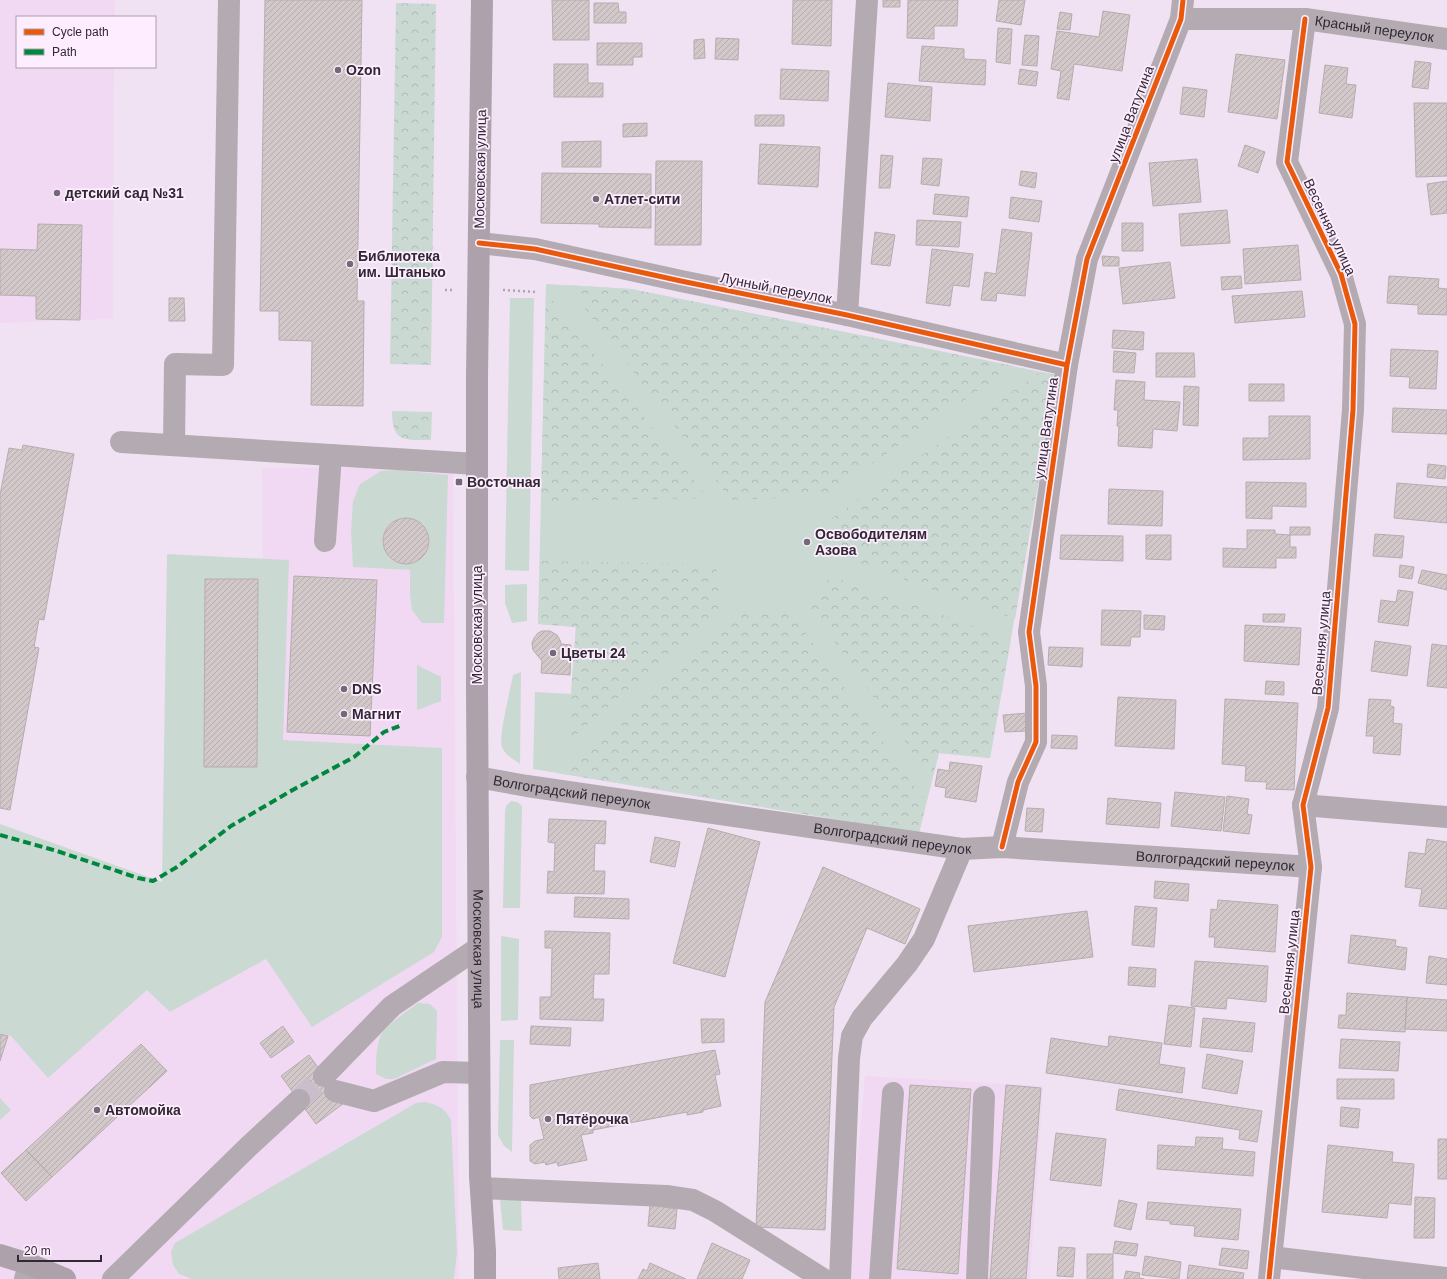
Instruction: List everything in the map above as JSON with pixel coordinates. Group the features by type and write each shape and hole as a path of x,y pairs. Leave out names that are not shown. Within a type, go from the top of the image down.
{"main road":[{"name":"Московская улица","path":"482,0 479,243 477,289 477,777 480,1188 485,1251 485,1279"},
{"name":"Московская улица","path":"485,1251 491,1279"},
{"path":"477,1279 485,1251"},
{"path":"0,1255 27,1271 65,1279"}],"street":[{"path":"174,445 175,364 223,364 229,0"},
{"path":"847,315 867,0"},
{"name":"Красный переулок","path":"1182,9 1305,19 1447,39"},
{"name":"улица Ватутина","path":"1002,847 1018,782 1036,742 1036,686 1029,632 1067,365 1087,259 1182,9"},
{"name":"Весенняя улица","path":"1269,1279 1311,867 1303,805 1328,708 1353,410 1355,324 1342,274 1287,162 1305,19"},
{"name":"Лунный переулок","path":"479,243 535,249 681,282 847,315 1067,365"},
{"path":"121,442 477,464"},
{"path":"325,541 331,455"},
{"name":"Волгоградский переулок","path":"477,777 528,786 968,850 1002,847 1311,867"},
{"path":"1303,805 1447,817"},
{"path":"840,1279 849,1058 852,1036 862,1018 907,964 924,939 962,849"},
{"path":"478,948 392,1006 330,1083 374,1101 443,1072 479,1073"},
{"path":"880,1279 893,1093"},
{"path":"976,1279 984,1098"},
{"path":"113,1279 248,1147 299,1100"},
{"path":"480,1188 666,1196 693,1200 715,1211 823,1279"},
{"path":"1271,1257 1447,1278"}],"shaded area":[{"name":"детский сад №31","path":"0,0 115,0 114,16 16,16 16,68 114,68 113,319 0,323"},
{"path":"453,467 459,1279 0,1279 0,992 265,937 262,468"},
{"path":"865,1076 1043,1086 1030,1279 847,1279"}],"green space":[{"path":"396,3 436,4 431,365 390,364"},
{"path":"546,284 631,289 1057,375 990,758 939,753 919,833 533,769 535,692 571,694 576,627 538,624"},
{"path":"567,285 631,289 1014,366 825,496 731,500"},
{"path":"546,293 708,498 541,501"},
{"path":"510,298 534,298 529,571 505,570"},
{"path":"1040,372 1057,375 1015,619 835,555 832,518"},
{"path":"392,411 432,412 431,440 402,438 394,429"},
{"path":"398,470 448,475 444,623 422,623 412,610 410,595 410,570 353,567 351,532 353,501 360,484 381,471","holes":["401,518 414,520 423,525 428,533 430,541 428,550 423,557 415,562 401,564 391,559 385,551 383,545 384,534 390,525"]},
{"path":"167,554 289,560 283,740 442,748 442,937 434,952 312,1027 266,959 170,1012 147,990 48,1078 11,1036 0,1033 0,824 162,882"},
{"path":"540,561 716,564 721,608 570,740 571,694 576,627 538,624"},
{"path":"830,576 1011,639 990,758 939,753 932,780 811,608"},
{"path":"527,584 527,621 512,623 505,603 505,585"},
{"path":"740,609 789,609 926,803 919,833 557,773"},
{"path":"417,665 441,677 441,701 417,710"},
{"path":"521,672 520,764 505,752 501,742 503,723 513,675"},
{"path":"511,801 517,802 522,806 520,908 503,908 505,812 506,806"},
{"path":"501,936 519,939 518,1020 501,1021"},
{"path":"418,1003 430,1004 437,1011 436,1059 394,1079 386,1079 376,1074 377,1051 382,1033 391,1023"},
{"path":"500,1040 514,1040 512,1152 504,1146 498,1135"},
{"path":"0,1098 11,1110 0,1120"},
{"path":"426,1102 441,1108 451,1120 457,1252 454,1279 192,1279 179,1274 173,1265 171,1252 175,1243 416,1103"},
{"path":"500,1200 521,1200 522,1231 503,1230"}],"building":[{"path":"265,0 362,0 357,301 364,301 363,406 311,405 312,341 279,340 279,311 260,311"},
{"path":"552,0 589,0 589,40 553,40"},
{"path":"793,0 832,0 831,46 792,44"},
{"path":"883,0 900,0 900,7 883,7"},
{"path":"908,0 958,0 957,26 934,26 934,39 907,38"},
{"path":"999,0 1025,0 1021,25 996,21"},
{"path":"594,3 618,3 619,12 626,12 626,23 594,23"},
{"path":"1103,11 1130,15 1122,71 1074,64 1069,100 1057,98 1061,71 1051,69 1057,31 1099,37"},
{"path":"1060,12 1072,14 1070,30 1057,29"},
{"path":"998,28 1012,29 1010,64 996,62"},
{"path":"1025,35 1039,36 1037,66 1022,65"},
{"path":"716,38 739,39 738,60 715,59"},
{"path":"704,39 705,58 694,59 694,40"},
{"path":"597,43 642,43 642,57 633,57 633,65 597,65"},
{"path":"922,46 964,49 964,59 986,60 985,85 919,81"},
{"path":"1236,54 1285,60 1277,119 1228,112"},
{"path":"1415,61 1431,63 1428,89 1412,87"},
{"path":"554,64 588,64 588,83 603,83 603,97 554,97"},
{"path":"1325,65 1348,68 1346,84 1356,85 1352,118 1319,113"},
{"path":"781,69 829,71 828,101 780,99"},
{"path":"1020,69 1038,72 1036,86 1018,84"},
{"path":"888,83 932,87 930,121 885,117"},
{"path":"1183,87 1207,90 1204,117 1180,114"},
{"path":"1414,103 1447,103 1447,176 1416,177"},
{"path":"755,115 784,115 784,126 755,126"},
{"path":"647,123 647,136 623,137 623,124"},
{"path":"601,141 601,167 562,167 562,142"},
{"path":"760,144 820,147 818,187 758,184"},
{"path":"1245,145 1265,152 1258,173 1238,166"},
{"path":"881,155 893,156 890,188 879,188"},
{"path":"923,158 942,159 939,186 921,184"},
{"path":"1197,159 1201,202 1153,206 1149,163"},
{"path":"656,161 702,161 701,245 655,245"},
{"path":"1021,171 1037,173 1035,188 1019,185"},
{"name":"Атлет-сити","path":"542,173 651,174 651,228 599,227 599,224 541,223"},
{"path":"1447,181 1447,213 1431,215 1427,184"},
{"path":"935,194 969,197 967,217 933,214"},
{"path":"1011,197 1042,201 1039,222 1009,218"},
{"path":"1227,210 1230,243 1181,246 1179,214"},
{"path":"917,220 961,222 959,247 916,245"},
{"path":"1122,223 1143,223 1143,251 1122,251"},
{"path":"38,224 82,225 80,320 36,319 36,296 0,295 0,249 37,250"},
{"path":"1002,229 1032,233 1025,296 997,293 996,301 981,300 985,272 996,274"},
{"path":"875,232 895,235 890,266 871,264"},
{"path":"1298,245 1301,280 1245,284 1243,249"},
{"path":"932,249 973,254 969,287 953,285 950,306 926,303"},
{"path":"1102,256 1119,257 1119,266 1103,266"},
{"path":"1170,262 1175,298 1123,304 1119,268"},
{"path":"1241,276 1242,288 1222,290 1221,277"},
{"path":"1389,276 1439,279 1438,288 1447,289 1447,315 1418,314 1418,305 1387,303"},
{"path":"1302,291 1305,317 1235,323 1232,296"},
{"path":"169,298 184,298 185,321 169,321"},
{"path":"1113,330 1144,332 1143,350 1112,348"},
{"path":"1391,349 1438,351 1436,389 1409,388 1410,377 1390,376"},
{"path":"1114,351 1136,353 1134,373 1113,372"},
{"path":"1156,353 1194,353 1195,377 1156,377"},
{"path":"1116,380 1145,382 1144,400 1180,402 1177,431 1153,429 1152,448 1118,446 1118,410 1114,410"},
{"path":"1249,384 1284,384 1284,401 1249,401"},
{"path":"1184,386 1199,387 1198,426 1183,425"},
{"path":"1393,408 1447,410 1447,434 1392,432"},
{"path":"1269,416 1310,416 1310,459 1243,460 1243,438 1269,438"},
{"path":"23,445 74,454 44,620 39,619 34,647 39,648 10,810 0,808 0,495 9,448 22,450"},
{"path":"1428,464 1446,466 1445,479 1427,477"},
{"path":"1246,482 1306,483 1306,507 1272,506 1272,519 1246,518"},
{"path":"1397,483 1447,487 1447,523 1394,518"},
{"path":"1109,489 1163,491 1162,526 1108,524"},
{"path":"401,518 411,518 423,524 428,532 428,550 423,558 415,563 401,564 393,561 386,554 383,546 383,536 386,528 393,521"},
{"path":"1290,527 1310,527 1310,535 1290,535"},
{"path":"1247,530 1275,530 1275,534 1290,535 1290,547 1296,547 1296,558 1276,558 1276,568 1223,567 1223,548 1247,549"},
{"path":"1375,534 1404,536 1402,558 1373,556"},
{"path":"1061,535 1123,536 1123,561 1060,559"},
{"path":"1146,535 1171,535 1171,560 1146,559"},
{"path":"1400,565 1414,567 1412,579 1399,577"},
{"path":"1422,570 1447,575 1447,590 1418,583"},
{"path":"294,576 377,580 370,736 287,732"},
{"path":"205,579 258,579 257,767 204,767"},
{"path":"1398,590 1413,592 1408,626 1378,622 1381,600 1396,602"},
{"path":"1102,610 1141,611 1140,637 1131,637 1130,646 1101,645"},
{"path":"1263,614 1285,614 1284,622 1263,622"},
{"path":"1144,615 1165,616 1164,630 1144,629"},
{"path":"1245,625 1301,628 1299,665 1244,661"},
{"name":"Цветы 24","path":"542,631 550,631 557,635 561,644 571,645 570,675 541,673 542,661 533,650 532,643 538,633"},
{"path":"1375,641 1411,646 1407,676 1371,671"},
{"path":"1432,644 1447,646 1447,688 1427,686"},
{"path":"1049,647 1083,648 1082,667 1048,665"},
{"path":"1266,681 1284,682 1284,695 1265,694"},
{"path":"1118,697 1176,700 1174,749 1115,746"},
{"path":"1225,699 1298,703 1294,790 1266,789 1267,782 1245,781 1246,766 1222,764"},
{"path":"1369,699 1391,700 1390,706 1394,707 1393,723 1402,724 1400,755 1373,753 1374,736 1366,736"},
{"path":"1028,713 1029,731 1005,732 1003,715"},
{"path":"1052,735 1077,736 1077,749 1051,748"},
{"path":"950,762 982,766 976,802 945,797 946,788 935,786 938,769 949,771"},
{"path":"1175,792 1225,797 1221,831 1171,826"},
{"path":"1227,796 1249,799 1247,814 1252,815 1249,834 1223,831"},
{"path":"1108,798 1161,803 1159,828 1106,824"},
{"path":"1027,808 1044,809 1042,832 1025,831"},
{"path":"549,819 606,821 605,844 595,843 594,871 605,871 604,894 547,893 548,871 554,872 555,843 548,842"},
{"path":"708,828 760,842 725,977 673,963"},
{"path":"655,837 680,842 675,867 650,862"},
{"path":"1427,839 1447,842 1447,909 1419,906 1422,889 1405,887 1409,852 1425,854"},
{"path":"823,867 920,909 905,944 867,928 834,1007 825,1230 756,1227 765,1002"},
{"path":"1155,881 1189,884 1188,901 1154,898"},
{"path":"575,897 629,899 629,919 574,917"},
{"path":"1218,900 1278,905 1275,952 1214,947 1215,937 1209,937 1211,909 1217,910"},
{"path":"1135,906 1157,908 1154,947 1132,945"},
{"path":"1087,911 1093,957 974,972 968,926"},
{"path":"545,931 610,933 609,974 594,974 593,999 604,999 603,1021 540,1019 540,997 551,997 552,948 545,948"},
{"path":"1351,935 1396,940 1395,946 1407,948 1405,970 1348,963"},
{"path":"1429,956 1447,959 1447,985 1426,983"},
{"path":"1195,961 1268,966 1266,1002 1227,998 1226,1009 1191,1006"},
{"path":"1129,967 1156,969 1155,987 1128,985"},
{"path":"1347,993 1407,997 1405,1032 1338,1028 1339,1015 1346,1015"},
{"path":"1407,997 1447,1000 1447,1031 1405,1029"},
{"path":"1169,1005 1195,1008 1191,1047 1164,1044"},
{"path":"1203,1018 1255,1023 1252,1052 1200,1047"},
{"path":"701,1019 724,1019 724,1042 702,1043"},
{"path":"283,1026 294,1042 271,1058 260,1043"},
{"path":"531,1026 571,1028 570,1046 530,1044"},
{"path":"0,1034 8,1036 0,1061"},
{"path":"1109,1036 1162,1043 1159,1064 1185,1068 1182,1093 1046,1073 1051,1038 1108,1047"},
{"path":"1341,1039 1400,1042 1398,1071 1339,1068"},
{"name":"Автомойка","path":"141,1044 167,1071 52,1177 26,1150"},
{"path":"715,1050 720,1074 715,1075 721,1106 687,1115 687,1112 593,1130 593,1133 581,1135 587,1160 558,1166 557,1162 546,1165 545,1162 535,1164 530,1161 530,1145 535,1141 544,1139 539,1117 533,1119 530,1116 530,1085"},
{"path":"1207,1054 1243,1061 1237,1094 1202,1088"},
{"path":"309,1055 344,1103 316,1124 281,1076"},
{"path":"1337,1079 1394,1079 1394,1099 1337,1099"},
{"path":"910,1085 971,1089 958,1274 897,1269"},
{"path":"1006,1085 1041,1088 1026,1279 990,1279"},
{"path":"1119,1089 1262,1111 1257,1142 1239,1139 1240,1130 1116,1110"},
{"path":"1341,1107 1360,1109 1358,1128 1340,1126"},
{"path":"1056,1133 1106,1139 1101,1186 1050,1180"},
{"path":"1196,1137 1223,1138 1222,1149 1255,1152 1253,1176 1157,1169 1158,1145 1195,1147"},
{"path":"1438,1139 1447,1139 1447,1179 1438,1179"},
{"path":"1328,1145 1393,1152 1392,1162 1414,1164 1411,1205 1389,1203 1387,1218 1322,1212"},
{"path":"26,1150 52,1177 26,1201 1,1173"},
{"path":"1415,1197 1435,1198 1434,1238 1414,1238"},
{"path":"1119,1200 1137,1204 1131,1230 1114,1226"},
{"path":"1148,1202 1241,1209 1238,1240 1194,1236 1195,1226 1170,1224 1170,1221 1146,1219"},
{"path":"650,1205 677,1209 675,1229 648,1226"},
{"path":"1115,1241 1138,1244 1136,1256 1113,1253"},
{"path":"712,1243 750,1260 742,1279 697,1279"},
{"path":"1059,1247 1075,1248 1073,1277 1057,1276"},
{"path":"1222,1248 1249,1251 1247,1269 1219,1265"},
{"path":"1087,1254 1113,1254 1113,1279 1087,1279"},
{"path":"1145,1256 1181,1262 1179,1279 1142,1275"},
{"path":"598,1263 600,1279 559,1279 558,1268"},
{"path":"650,1263 686,1279 638,1279 643,1269 647,1271"},
{"path":"1189,1265 1244,1273 1243,1279 1187,1279"},
{"path":"1126,1271 1140,1273 1139,1278 1144,1279 1124,1279"}],"tunnel":[{"path":"299,1100 324,1076"}],"marked path":[{"path":"0,835 57,851 138,878 153,881 177,867 231,826 289,792 354,757 384,732 402,725"}],"cycle path":[{"path":"1002,847 1018,782 1036,742 1036,686 1029,632 1067,365 1087,259 1181,19 1183,0"},
{"path":"1269,1279 1311,867 1303,805 1328,708 1353,410 1355,324 1341,274 1287,162 1305,19"},
{"path":"479,243 535,249 847,315 1067,365"}],"place":[{"name":"Ozon","path":"338,70"},
{"name":"детский сад №31","path":"57,193"},
{"name":"Атлет-сити","path":"596,199"},
{"name":"Библиотека им. Штанько","path":"350,264"},
{"name":"Восточная","path":"459,482"},
{"name":"Освободителям Азова","path":"807,542"},
{"name":"Цветы 24","path":"553,653"},
{"name":"DNS","path":"344,689"},
{"name":"Магнит","path":"344,714"},
{"name":"Автомойка","path":"97,1110"},
{"name":"Пятёрочка","path":"548,1119"}]}
